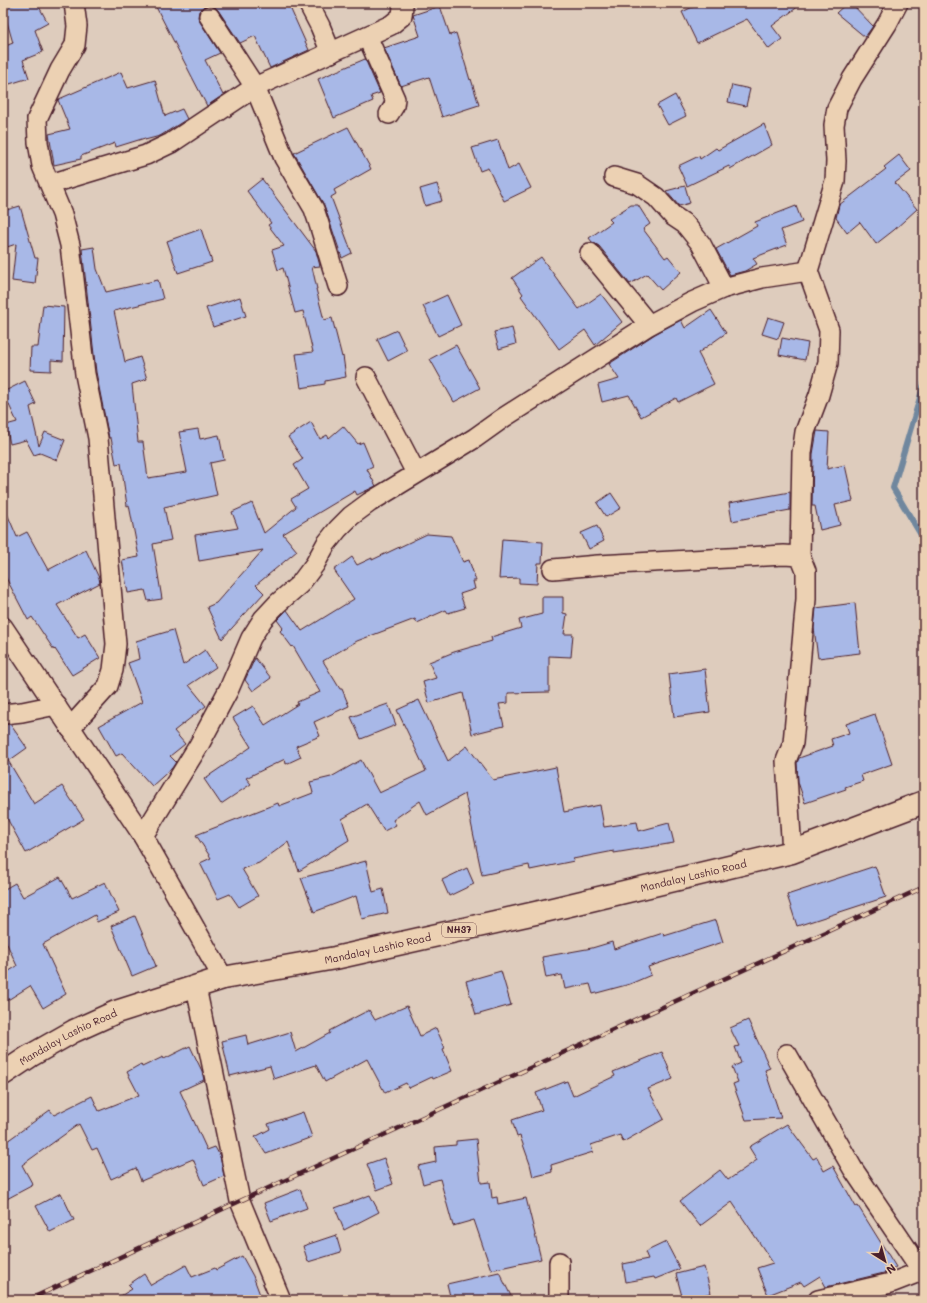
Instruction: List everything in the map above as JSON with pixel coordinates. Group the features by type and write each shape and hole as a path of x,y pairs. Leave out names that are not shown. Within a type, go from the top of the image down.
{"highway":[{"name":"Mandalay Lashio Road","path":"3,1074 30,1056 74,1031 116,1012 223,978 335,958 548,911 792,852 924,802"}],"street":[{"path":"70,728 108,686 114,670 116,644 98,438 85,374 70,245 62,214 42,166 38,142 37,119 60,70 75,45 77,26 74,3"},
{"path":"308,3 320,26 331,53"},
{"path":"50,184 146,155 171,143 255,87 391,25 402,16 402,3"},
{"path":"792,852 786,761 793,743 806,599 806,572 800,556 802,453 805,432 819,395 828,363 829,330 808,271 834,181 836,161 834,125 837,108 852,79 887,24 898,3"},
{"path":"209,16 255,87 284,158 314,209 338,286"},
{"path":"367,36 395,99 394,106 389,114"},
{"path":"614,177 637,184 656,197 672,216 685,224 701,244 724,288"},
{"path":"590,253 649,325"},
{"path":"143,836 199,745 229,689 251,638 263,619 278,603 300,584 315,564 326,544 351,516 370,502 475,438 503,418 649,325 692,302 724,288 762,278 808,271"},
{"path":"366,377 416,473"},
{"path":"553,569 761,556 800,556"},
{"path":"3,627 143,836 223,978"},
{"path":"3,714 56,706"},
{"path":"196,987 240,1201 282,1300"},
{"path":"787,1054 852,1169 923,1273 891,1283 818,1300"},
{"path":"559,1262 560,1300"}],"building":[{"path":"19,3 37,3 48,23 35,30 43,52 23,60 29,78 3,86 3,47 13,43 3,8"},
{"path":"154,3 288,3 309,50 270,68 255,36 240,43 214,6 208,5 203,7 199,11 198,17 220,53 205,60 223,95 207,106"},
{"path":"701,3 803,3 772,26 782,39 769,49 747,19 697,43 682,12"},
{"path":"847,3 851,3 873,26 865,37 836,13"},
{"path":"440,6 450,35 456,33 479,105 442,117 429,77 401,86 384,48 420,36 413,15"},
{"path":"365,59 380,93 371,96 373,101 334,118 318,79"},
{"path":"121,72 128,88 155,80 165,116 182,109 187,119 160,136 145,140 145,138 116,147 115,143 81,156 81,159 54,165 49,134 70,129 58,100"},
{"path":"732,85 750,89 746,106 728,102"},
{"path":"675,95 686,116 668,125 657,105"},
{"path":"764,124 772,145 730,169 729,166 687,186 678,166 699,156 700,159 716,148 718,150"},
{"path":"348,127 371,169 334,190 336,194 331,197 352,253 342,258 324,205 294,153"},
{"path":"498,140 508,170 519,164 531,188 504,201 488,168 480,171 472,148"},
{"path":"899,155 911,171 895,183 917,209 876,244 860,222 847,233 836,218 839,205 886,169 884,167"},
{"path":"262,179 316,251 320,266 312,267 316,289 324,320 332,318 342,357 343,356 346,377 325,381 325,384 301,388 296,354 313,352 303,311 295,313 283,268 278,270 272,250 284,246 268,225 271,223 247,191"},
{"path":"437,184 442,201 425,206 420,189"},
{"path":"685,186 690,203 679,206 666,191"},
{"path":"631,205 638,205 650,224 643,229 665,258 668,256 681,272 661,290 647,274 630,284 599,246 592,242 589,238 612,222 609,219"},
{"path":"20,206 35,258 38,258 35,284 12,281 16,244 7,247 3,233 3,211"},
{"path":"796,206 802,222 781,230 787,245 753,258 757,264 745,271 730,275 716,249 757,226 755,222"},
{"path":"201,229 212,262 178,273 167,241"},
{"path":"94,247 97,269 106,292 158,280 163,299 114,311 125,362 140,357 147,379 132,384 138,442 143,442 148,478 187,472 179,432 198,429 200,439 219,435 224,460 210,463 217,495 164,507 171,540 153,544 162,599 148,601 145,590 128,593 122,560 139,557 129,505 127,506 121,463 116,464 111,438 109,438 96,372 82,249"},
{"path":"541,257 579,309 601,294 622,322 595,345 585,330 559,349 521,296 523,294 512,278"},
{"path":"447,295 461,325 438,336 423,306"},
{"path":"240,297 246,316 213,327 206,308"},
{"path":"43,305 64,307 63,361 51,360 51,371 30,370 31,347 38,347"},
{"path":"711,310 726,333 698,353 714,384 678,402 676,398 641,417 629,395 602,402 598,385 619,379 609,364 655,334 681,320 685,328"},
{"path":"768,317 784,322 778,339 762,334"},
{"path":"512,328 516,344 499,349 494,332"},
{"path":"397,330 407,351 388,361 377,339"},
{"path":"782,338 808,343 805,360 779,355"},
{"path":"456,345 480,388 454,402 430,359"},
{"path":"25,381 36,404 30,407 39,446 45,432 65,440 57,460 40,453 34,455 26,440 10,444 6,425 17,422 3,392"},
{"path":"311,422 320,439 327,435 329,438 343,426 358,444 363,442 373,466 367,469 376,486 357,495 355,491 283,534 297,551 256,585 264,593 222,639 207,607 216,603 263,550 199,561 195,535 238,528 232,512 252,503 264,533 296,507 291,499 308,489 294,465 303,459 288,437"},
{"path":"817,431 829,432 827,469 845,465 853,501 835,505 840,525 820,530 815,506 812,506 813,454"},
{"path":"790,492 790,510 732,521 729,503"},
{"path":"611,493 621,508 606,517 597,503"},
{"path":"3,504 17,537 27,532 48,570 86,550 99,578 100,583 57,605 78,638 85,634 100,658 72,675 32,617 28,620 3,572"},
{"path":"597,526 604,541 589,549 581,533"},
{"path":"427,534 451,536 463,562 469,560 476,581 473,581 475,589 460,594 465,608 448,613 446,610 417,623 415,619 357,641 323,661 340,689 342,689 349,706 314,722 320,736 296,746 301,757 286,764 285,759 246,778 251,784 221,804 204,779 251,747 233,718 253,706 265,725 298,704 297,702 320,692 293,646 292,647 280,631 283,628 277,620 287,610 302,631 354,599 334,570 352,557 357,565 372,558 372,560"},
{"path":"502,539 543,542 542,563 538,563 537,584 519,583 519,578 499,579"},
{"path":"542,597 563,597 563,613 567,614 564,634 573,634 571,657 549,656 549,692 508,693 508,703 499,704 504,726 472,734 463,693 429,703 423,682 436,678 429,662 454,652 492,641 491,637 521,628 519,620 542,614"},
{"path":"855,603 860,653 818,658 814,628 816,608"},
{"path":"173,630 183,665 205,650 216,667 189,685 206,706 174,731 185,744 170,756 176,762 172,768 152,786 122,753 116,756 99,726 142,702 128,663 139,659 136,641"},
{"path":"255,658 271,678 253,691 245,680"},
{"path":"705,669 710,712 674,717 669,674"},
{"path":"419,700 448,761 467,746 493,780 556,767 564,812 600,805 604,827 637,822 639,831 669,823 674,843 614,853 614,851 573,859 574,861 530,870 529,865 482,875 465,794 427,815 420,801 393,820 396,825 384,831 367,804 342,819 349,840 299,871 288,842 259,863 242,869 258,896 239,907 230,894 218,899 200,863 211,858 196,835 278,803 279,806 313,793 310,782 331,777 361,760 379,793 426,771 397,710"},
{"path":"388,704 396,725 361,739 351,717"},
{"path":"875,714 892,764 861,775 863,781 845,787 846,789 805,803 798,782 797,763 799,758 833,746 831,739 849,733 846,724"},
{"path":"10,724 27,748 10,760 3,750 3,725"},
{"path":"3,752 34,804 62,786 84,819 26,853 3,811"},
{"path":"366,861 373,892 383,889 388,913 362,919 356,896 314,912 301,878"},
{"path":"875,866 886,897 797,926 787,895"},
{"path":"467,868 474,884 449,896 442,880"},
{"path":"60,877 72,898 105,882 119,912 97,922 95,915 43,944 66,994 43,1008 30,986 3,1003 3,975 17,966 3,935 3,890 15,883 23,897"},
{"path":"135,916 156,966 132,976 111,926"},
{"path":"716,920 723,942 648,967 651,975 630,984 593,994 590,984 565,989 562,975 546,978 542,957 592,948 612,942 614,949 663,933 664,936"},
{"path":"501,971 511,1005 476,1015 466,981"},
{"path":"407,1006 420,1036 436,1028 445,1048 443,1049 452,1071 433,1079 432,1077 409,1088 406,1083 385,1093 367,1059 325,1082 316,1065 274,1079 270,1066 230,1076 222,1041 246,1035 248,1045 290,1032 296,1052 330,1033 329,1031 369,1010 375,1020"},
{"path":"748,1020 770,1068 765,1070 781,1118 746,1120 733,1084 738,1082 732,1067 741,1063 735,1047 739,1046 730,1028"},
{"path":"190,1046 202,1071 204,1080 180,1091 207,1150 215,1147 220,1156 224,1176 204,1185 193,1159 141,1181 136,1168 111,1179 97,1148 92,1150 79,1124 22,1165 33,1185 3,1201 3,1144 50,1110 54,1115 92,1096 99,1111 139,1095 127,1072 141,1064 142,1067 163,1057 164,1059"},
{"path":"662,1052 673,1079 648,1089 664,1119 623,1142 620,1135 591,1145 593,1152 551,1165 552,1172 533,1177 520,1136 517,1137 512,1120 542,1110 536,1093 567,1081 573,1096 615,1076 613,1072"},
{"path":"303,1112 312,1137 266,1154 255,1137 270,1129 268,1124"},
{"path":"787,1124 813,1159 817,1157 824,1171 833,1166 856,1207 858,1206 896,1267 888,1272 826,1287 820,1276 804,1286 801,1282 768,1295 757,1268 773,1263 732,1202 700,1226 680,1201 720,1170 728,1180 757,1160 749,1147"},
{"path":"476,1139 481,1183 490,1182 492,1198 497,1197 498,1204 526,1198 541,1259 491,1270 474,1220 453,1226 440,1179 423,1184 418,1166 436,1162 435,1147 456,1145 456,1141"},
{"path":"384,1158 393,1184 377,1190 367,1164"},
{"path":"300,1189 307,1208 271,1221 264,1203"},
{"path":"61,1193 74,1220 50,1232 36,1206"},
{"path":"370,1195 379,1212 344,1230 335,1208"},
{"path":"336,1235 341,1252 308,1262 303,1246"},
{"path":"666,1242 680,1269 655,1279 654,1277 626,1282 623,1264 648,1259 645,1252"},
{"path":"242,1256 253,1276 262,1300 114,1300 132,1289 128,1285 144,1274 151,1285 186,1265 192,1277 215,1268 216,1270"},
{"path":"704,1267 711,1293 683,1300 676,1274"},
{"path":"499,1272 513,1300 451,1300 447,1284"}],"waterway":[{"path":"924,384 893,488 924,540"}],"railway":[{"path":"28,1300 924,887"}]}
